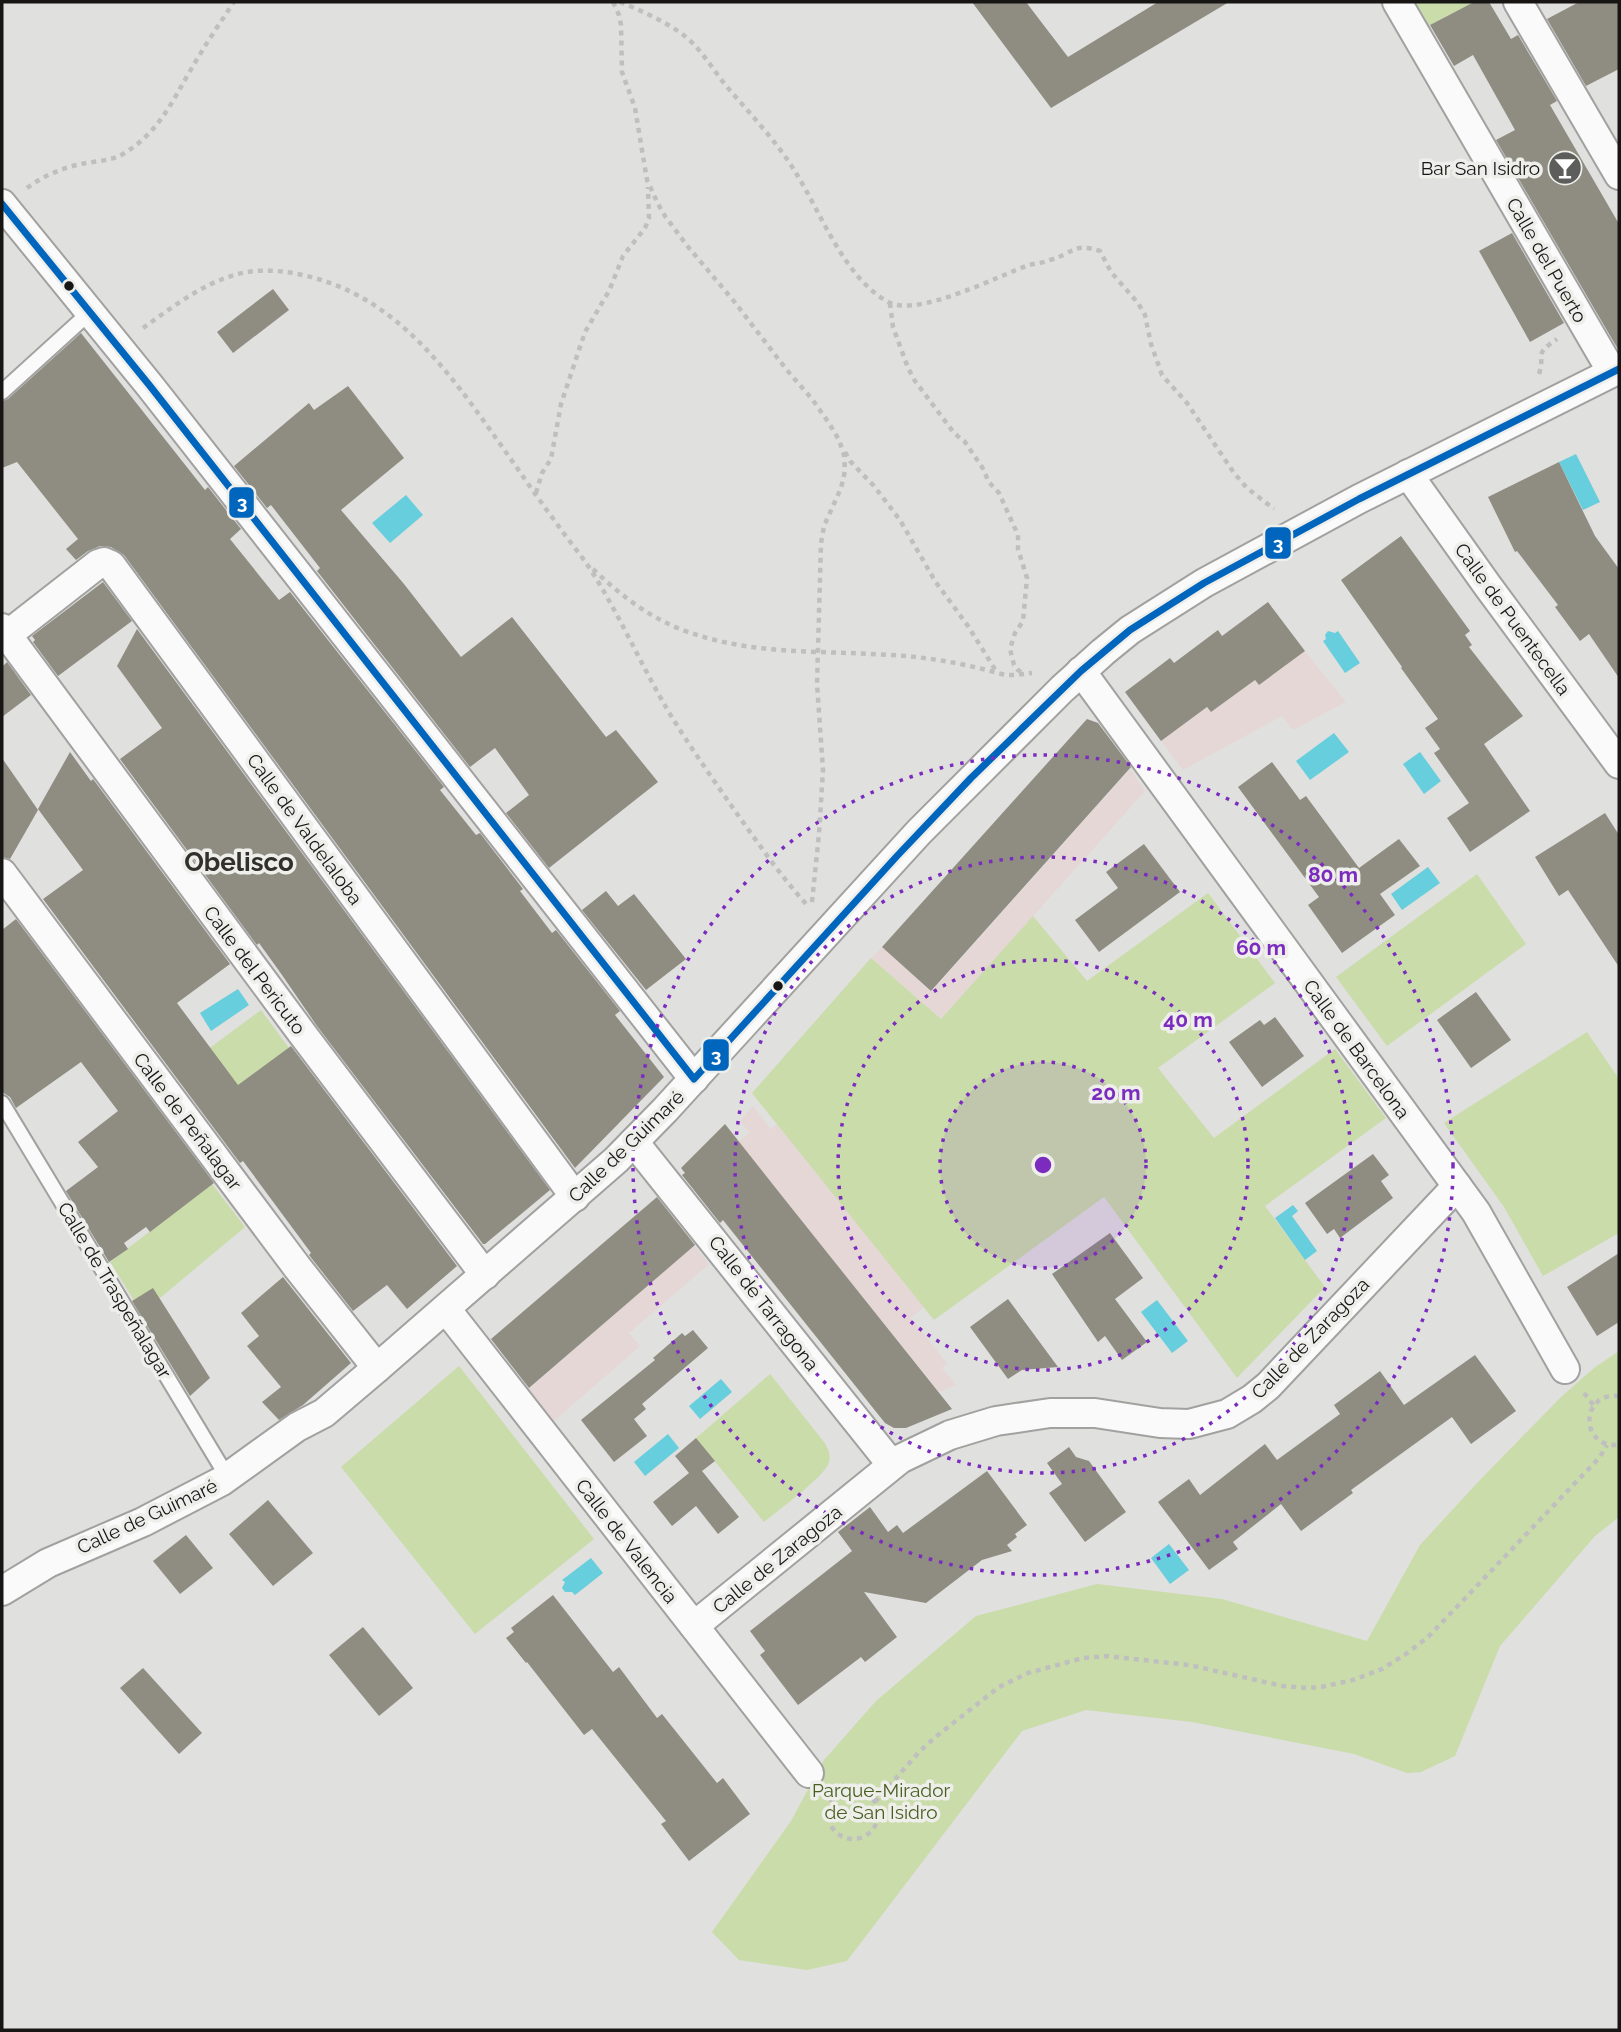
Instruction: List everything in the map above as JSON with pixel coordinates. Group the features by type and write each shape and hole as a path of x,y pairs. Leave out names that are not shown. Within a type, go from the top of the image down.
{"street":[{"name":"Calle del Puerto","path":"1397,2 1616,371"},
{"path":"1518,2 1619,174"},
{"path":"3,205 159,397 694,1079"},
{"name":"Calle de Guimaré","path":"2,1591 48,1563 143,1522 228,1478 298,1427 324,1413 377,1368 575,1197 634,1142 971,778 1081,671 1130,631 1176,599 1292,536 1408,474 1616,371"},
{"name":"Calle de Puentecella","path":"1408,474 1619,764"},
{"name":"Calle de Valdelaloba","path":"4,635 97,564 104,562 111,565 575,1197"},
{"name":"Calle del Pericuto","path":"4,635 485,1275"},
{"name":"Calle de Barcelona","path":"1081,671 1487,1229 1565,1369"},
{"name":"Calle de Peñalagar","path":"2,873 297,1267 377,1368"},
{"name":"Calle de Tarragona","path":"634,1142 892,1465"},
{"name":"Calle de Zaragoza","path":"694,1626 892,1465 950,1435 1012,1418 1050,1413 1095,1413 1179,1425 1208,1421 1227,1414 1268,1386 1457,1186"},
{"name":"Calle de Valencia","path":"446,1309 809,1773"}],"lane":[{"path":"2,392 89,313"},
{"name":"Calle de Traspeñalagar","path":"2,1103 228,1478"}],"path":[{"path":"3,205 55,171 111,159 152,131 174,101 210,37 234,2"},
{"path":"536,493 542,473 551,459 561,404 585,332 609,291 623,256 645,228 650,207 638,118 622,72 621,25 613,2"},
{"path":"620,2 684,36 702,53 796,172 827,232 852,268 874,292 890,303 906,306 927,304 1032,264 1051,260 1075,248 1086,247 1100,251 1111,272 1145,315 1151,344 1162,375 1187,403 1234,473 1247,488 1270,504 1292,536"},
{"path":"647,180 665,216 688,248 817,406 835,431 850,461 874,486 900,520 935,581 968,626 996,672"},
{"path":"117,346 182,300 229,277 256,271 276,271 318,278 345,289 389,315 413,335 453,379 536,493 603,590 645,670 686,739 764,851 830,929"},
{"path":"890,303 893,327 908,368 926,397 954,433 965,442 984,470 988,481 999,493 1018,535 1018,550 1027,578 1023,621 1015,633 1010,649 1014,665 1025,674"},
{"path":"1537,377 1541,372 1540,354 1544,347 1560,336"},
{"path":"811,909 823,780 817,694 821,543 824,526 844,480 842,448"},
{"path":"584,561 638,606 678,628 724,642 778,651 928,658 1015,676 1035,672"},
{"path":"1619,1396 1602,1398 1592,1408 1590,1416 1591,1432 1596,1438 1607,1444 1619,1445"},
{"path":"875,1802 920,1751 999,1687 1028,1673 1083,1658 1107,1656 1189,1665 1260,1682 1307,1688 1353,1681 1382,1669 1428,1637 1600,1457 1607,1444"},
{"path":"854,1788 861,1790 875,1802 878,1817 871,1831 864,1836 848,1839 835,1832 830,1825 830,1803 841,1792 854,1788"}],"shaded area":[{"path":"1305,651 1346,702 1293,730 1282,716 1183,770 1161,741 1207,707 1211,712 1255,680 1259,685"},
{"path":"1130,769 1145,791 941,1019 871,958 882,947 932,991"},
{"path":"753,1106 771,1129 777,1124 924,1307 911,1318 947,1363 942,1368 956,1385 939,1392 738,1142 750,1133 740,1121"},
{"path":"694,1245 709,1264 629,1333 640,1346 554,1421 529,1389"}],"green space":[{"path":"1411,2 1474,2 1426,27"},
{"path":"1477,874 1526,944 1387,1046 1336,977"},
{"path":"1208,893 1275,983 1158,1068 1214,1138 1335,1049 1386,1118 1265,1206 1325,1287 1237,1378 1104,1197 934,1320 752,1093 871,958 941,1019 1033,916 1087,981"},
{"path":"261,1010 289,1048 204,1110 176,1073"},
{"path":"1587,1032 1619,1079 1619,1233 1543,1276 1504,1207 1444,1123"},
{"path":"212,1184 245,1227 142,1313 110,1262"},
{"name":"Parque-Mirador de San Isidro","path":"1619,1351 1619,1517 1595,1536 1500,1646 1455,1756 1421,1772 1407,1773 1354,1754 1192,1722 1086,1710 1022,1731 847,1961 807,1970 739,1960 712,1932 791,1821 824,1760 876,1701 976,1616 1097,1584 1222,1599 1367,1641 1420,1545 1561,1397 1594,1368"},
{"path":"459,1366 594,1539 475,1634 341,1467"},
{"path":"770,1374 824,1442 830,1459 825,1469 810,1485 764,1522 696,1438"}],"water":[{"path":"1576,454 1600,502 1583,510 1559,462"},
{"path":"406,495 423,515 390,543 372,523"},
{"path":"1328,631 1338,631 1360,663 1345,673 1323,641"},
{"path":"1334,733 1349,752 1310,780 1296,761"},
{"path":"1420,752 1441,781 1424,794 1403,764"},
{"path":"1428,867 1440,883 1402,910 1391,894"},
{"path":"238,989 249,1005 211,1031 200,1013"},
{"path":"1293,1205 1298,1211 1292,1216 1317,1251 1305,1260 1275,1218"},
{"path":"1157,1300 1188,1341 1172,1353 1141,1312"},
{"path":"721,1379 732,1392 700,1419 689,1406"},
{"path":"668,1434 679,1448 645,1476 634,1462"},
{"path":"1169,1544 1189,1570 1170,1584 1151,1558"},
{"path":"591,1558 603,1573 575,1595 565,1592 562,1588 565,1582 562,1580"}],"building":[{"path":"972,2 1026,2 1068,57 1158,2 1229,2 1051,108"},
{"path":"1474,2 1489,2 1511,39 1518,35 1557,101 1550,105 1619,224 1619,351 1496,140 1515,130 1473,55 1454,66 1430,25"},
{"path":"1579,2 1619,2 1619,69 1586,86 1547,19"},
{"path":"1512,233 1564,323 1530,342 1479,251"},
{"path":"273,289 289,310 233,353 217,332"},
{"path":"81,333 205,490 208,487 241,529 230,539 279,600 290,592 444,787 440,790 476,835 480,833 523,889 520,891 552,933 556,930 620,1011 615,1015 664,1077 575,1168 124,555 111,547 100,546 76,560 66,549 78,539 17,462 2,468 2,401 8,399"},
{"path":"348,386 404,458 341,510 461,657 512,617 606,737 616,730 658,782 549,868 506,813 529,795 495,748 470,767 317,571 320,568 271,505 267,508 234,466 309,403 314,410"},
{"path":"1559,462 1595,536 1619,569 1619,678 1589,634 1580,641 1555,607 1558,605 1517,551 1515,552 1488,497"},
{"path":"1401,536 1470,631 1465,635 1472,645 1469,647 1523,716 1484,744 1530,811 1470,852 1447,818 1469,803 1434,753 1440,749 1425,728 1438,719 1341,580"},
{"path":"103,582 132,621 58,676 33,642 35,640 32,636"},
{"path":"1268,602 1305,651 1259,685 1255,680 1211,712 1207,707 1161,741 1125,692 1170,658 1174,663 1218,630 1222,636"},
{"path":"137,629 550,1190 485,1244 317,1026 259,943 257,945 120,759 162,728 117,666"},
{"path":"7,662 31,695 2,717 2,667"},
{"path":"1087,719 1098,723 1131,767 931,991 882,947"},
{"path":"70,752 230,964 177,1003 238,1085 291,1046 457,1266 407,1309 387,1285 353,1311 309,1255 311,1253 243,1161 240,1163 43,899 83,870 38,809"},
{"path":"2,758 38,810 10,859 2,857"},
{"path":"1272,762 1300,800 1306,796 1359,868 1399,839 1420,866 1380,894 1395,915 1342,953 1308,905 1319,897 1238,787"},
{"path":"1605,813 1619,835 1619,967 1568,890 1559,896 1535,857"},
{"path":"1144,844 1180,892 1099,952 1075,920 1118,888 1106,872"},
{"path":"606,891 618,906 634,894 686,959 646,990 582,910"},
{"path":"16,919 214,1183 150,1232 146,1227 124,1243 128,1249 109,1262 66,1191 98,1167 78,1142 118,1111 81,1062 16,1108 10,1097 2,1092 2,930"},
{"path":"1476,992 1511,1040 1471,1068 1437,1020"},
{"path":"1275,1017 1304,1056 1262,1087 1229,1042 1260,1020 1264,1025"},
{"path":"725,1124 952,1409 906,1428 894,1428 885,1423 723,1220 720,1223 682,1175 685,1173 681,1168"},
{"path":"1373,1154 1389,1175 1381,1181 1393,1198 1340,1238 1334,1229 1327,1234 1305,1203"},
{"path":"657,1197 695,1245 529,1388 491,1339"},
{"path":"1110,1233 1143,1278 1115,1299 1147,1342 1122,1360 1105,1336 1098,1342 1052,1274"},
{"path":"1619,1253 1619,1322 1597,1336 1567,1287"},
{"path":"283,1277 351,1363 303,1405 279,1420 262,1402 281,1387 247,1346 259,1336 241,1313"},
{"path":"153,1288 210,1378 190,1396 132,1301"},
{"path":"1008,1299 1058,1367 1022,1370 1008,1379 970,1327"},
{"path":"693,1330 708,1348 642,1404 646,1409 634,1419 647,1436 614,1462 581,1420 655,1360 653,1358 682,1333 685,1336"},
{"path":"1475,1355 1516,1411 1471,1444 1452,1417 1351,1490 1353,1493 1301,1531 1281,1504 1233,1542 1238,1549 1209,1570 1158,1502 1189,1479 1200,1495 1265,1444 1277,1460 1340,1414 1334,1405 1380,1371 1404,1405"},
{"path":"696,1438 715,1461 702,1471 739,1517 718,1534 696,1506 672,1526 653,1502 689,1473 675,1456"},
{"path":"1069,1447 1076,1457 1089,1461 1126,1512 1085,1542 1049,1493 1062,1484 1047,1463"},
{"path":"987,1471 1027,1525 1015,1534 1017,1537 1007,1545 1012,1551 982,1560 926,1603 864,1592 897,1637 865,1662 861,1657 798,1705 760,1655 765,1651 750,1631 852,1551 838,1532 870,1507 888,1532 897,1525 903,1533"},
{"path":"268,1500 313,1553 273,1586 229,1534"},
{"path":"186,1535 213,1568 180,1594 153,1561"},
{"path":"553,1595 613,1672 619,1667 657,1718 662,1714 717,1783 723,1778 750,1814 689,1861 661,1824 666,1821 592,1729 584,1735 506,1638 514,1632 511,1628"},
{"path":"363,1627 413,1688 379,1716 329,1655"},
{"path":"143,1668 202,1733 179,1754 120,1688"}],"transit line":[{"name":"3","path":"2,204 150,386 694,1079 971,778 1081,671 1130,630 1204,583 1359,499 1619,369"}],"place":[{"name":"Bar San Isidro","path":"1565,168"}],"district":[{"name":"Obelisco","path":"239,862"}]}
